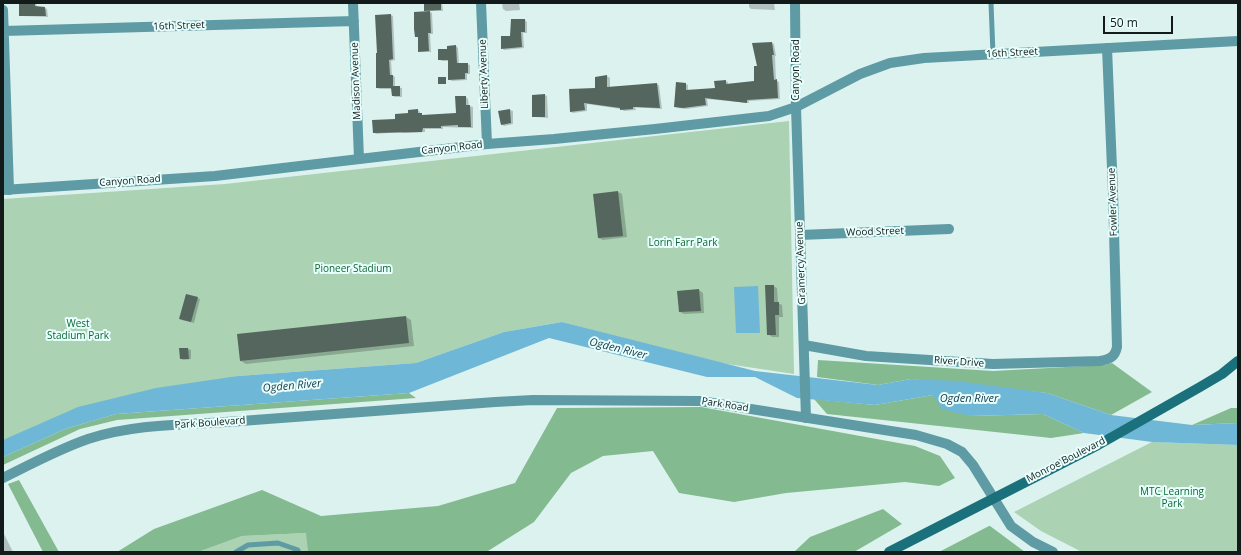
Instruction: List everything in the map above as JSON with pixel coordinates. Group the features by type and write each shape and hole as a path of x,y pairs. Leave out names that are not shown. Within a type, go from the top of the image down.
{"main road":[{"name":"Monroe Boulevard","path":"889,552 1098,444 1211,381 1238,361"}],"street":[{"name":"Madison Avenue","path":"353,3 359,159"},
{"name":"Liberty Avenue","path":"481,3 487,144"},
{"name":"Canyon Road","path":"6,190 215,176 487,144 554,140 769,116 796,107 796,3"},
{"path":"3,10 6,190"},
{"name":"16th Street","path":"4,31 354,20"},
{"name":"16th Street","path":"796,107 860,74 890,64 924,58 1238,41"},
{"name":"Fowler Avenue","path":"1107,48 1117,347 1114,356"},
{"name":"Gramercy Avenue","path":"796,107 806,418"},
{"name":"Wood Street","path":"800,235 949,229"},
{"name":"River Drive","path":"804,345 866,356 993,364 1100,361 1110,359 1114,356"},
{"name":"Park Road","path":"426,407 533,400 700,401 916,435 948,444 962,452 974,465 1011,526 1033,542 1053,552"},
{"name":"Park Boulevard","path":"3,478 88,439 115,432 149,427 426,407"}],"lane":[{"path":"991,3 993,54"},
{"path":"237,552 248,545 278,543 298,551"}],"green space":[{"path":"789,121 794,374 714,362 562,322 504,332 416,363 238,376 3,440 3,199 225,184"},
{"path":"818,360 993,371 1104,365 1112,363 1152,392 1111,415 1047,393 911,379 878,385 817,377"},
{"path":"409,393 416,398 117,420 80,429 3,465 3,457 65,429 116,414"},
{"path":"933,395 970,416 1043,414 1084,433 1051,438 827,414 814,399 875,405"},
{"path":"701,407 915,446 940,456 955,478 939,486 905,482 786,493 734,502 679,493 653,451 603,456 571,473 534,522 488,551 308,552 306,533 242,536 198,552 117,552 154,529 262,490 321,516 438,506 515,483 557,408"},
{"path":"1231,408 1238,408 1238,423 1192,425"},
{"name":"MTC Learning Park","path":"1152,442 1238,445 1238,552 1082,552 1041,531 1014,512"},
{"path":"19,480 59,552 43,552 8,484"},
{"path":"883,509 902,524 854,552 794,552 810,537"},
{"path":"989,526 1025,552 939,552"},
{"path":"307,533 308,552 198,552 242,536"}],"water":[{"path":"758,286 760,333 736,333 734,287"},
{"name":"Ogden River","path":"562,322 755,371 878,385 911,379 957,381 1047,393 1111,415 1192,425 1238,423 1238,445 1152,442 1084,433 1043,414 970,416 942,409 933,395 875,405 797,398 755,377 707,377 549,338 409,393 116,414 65,429 3,457 3,440 78,407 156,388 238,376 416,363 504,332"}],"building":[{"path":"19,3 35,3 35,6 45,7 46,16 19,16"},
{"path":"424,3 441,3 441,10 424,11"},
{"path":"430,11 431,33 428,33 429,51 418,52 418,37 415,37 414,29 414,12"},
{"path":"391,14 393,59 389,60 390,75 393,75 393,86 400,86 400,96 392,96 391,88 376,88 377,53 375,15"},
{"path":"511,19 525,19 525,32 521,32 522,47 501,49 501,36 510,36"},
{"path":"772,42 774,55 772,55 774,80 777,79 778,98 747,100 747,103 705,98 706,105 683,108 674,107 676,82 686,83 686,90 715,88 714,81 726,80 726,84 754,81 754,66 757,66 752,43"},
{"path":"456,45 457,63 468,63 468,73 465,73 465,79 448,80 448,60 438,60 438,49 447,49 447,46"},
{"path":"607,75 607,87 657,83 660,108 633,107 633,109 620,110 620,108 584,103 585,110 570,112 569,89 595,88 595,77"},
{"path":"438,77 446,77 446,84 438,84"},
{"path":"545,94 545,117 532,117 532,95"},
{"path":"455,96 466,96 466,105 470,105 471,127 458,127 458,125 441,126 441,128 423,128 422,132 373,133 372,120 395,119 395,114 408,113 408,110 418,109 418,113 422,113 422,115 456,113"},
{"path":"510,109 511,123 501,125 498,111"},
{"path":"618,191 623,236 598,238 593,194"},
{"path":"765,285 774,285 774,302 779,302 779,315 775,315 776,335 767,335"},
{"path":"699,289 701,311 679,312 677,291"},
{"path":"186,294 198,297 191,322 179,319"},
{"path":"406,316 409,343 240,361 237,334"},
{"path":"179,348 188,348 189,359 180,359"}],"park label":[{"name":"Lorin Farr Park","path":"683,243"},
{"name":"Pioneer Stadium","path":"353,269"},
{"name":"West Stadium Park","path":"78,330"}]}
